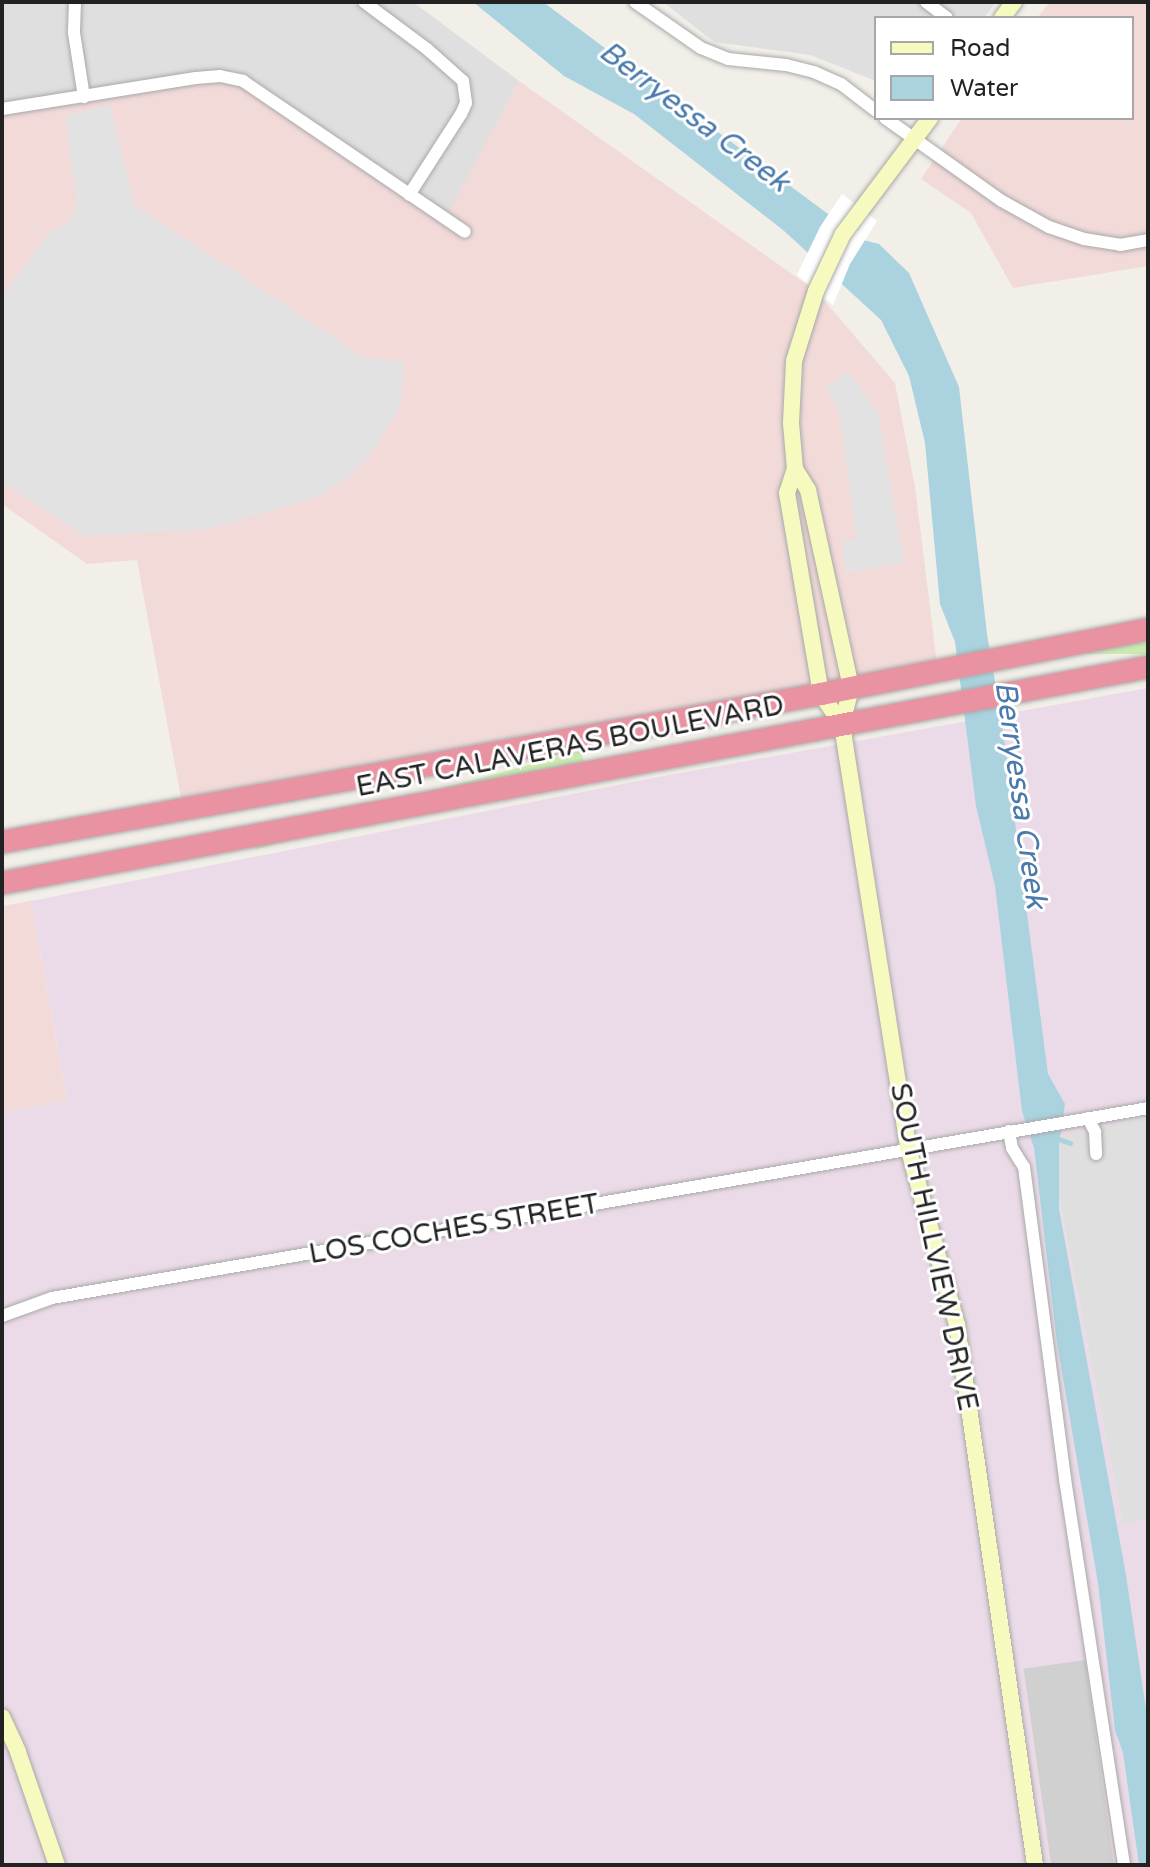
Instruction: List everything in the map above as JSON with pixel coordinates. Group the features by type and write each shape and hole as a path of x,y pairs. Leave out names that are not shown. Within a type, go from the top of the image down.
{"highway":[{"name":"EAST CALAVERAS BOULEVARD","path":"2,842 821,694 1148,629"},
{"name":"EAST CALAVERAS BOULEVARD","path":"2,883 1148,667"}],"street":[{"path":"75,2 74,33 84,97"},
{"path":"364,2 427,49 463,81 466,103 461,114 409,195"},
{"path":"635,2 701,48 728,59 786,65 814,72 841,84 874,109"},
{"path":"926,2 944,16"},
{"path":"2,109 220,76 243,81 465,232"},
{"path":"888,120 1002,201 1049,227 1084,239 1120,245 1148,240"},
{"path":"842,725 821,694 787,493 795,469 791,423 794,361 816,291 860,208 929,120"},
{"path":"795,469 808,490 851,688 842,725"},
{"name":"SOUTH HILLVIEW DRIVE","path":"842,725 908,1147 957,1325 1035,1865"},
{"name":"LOS COCHES STREET","path":"2,1316 52,1298 908,1147 1148,1108"},
{"path":"1085,1118 1095,1132 1096,1154"},
{"path":"1012,1130 1012,1148 1024,1167 1065,1479 1124,1865"},
{"path":"2,1717 18,1752 57,1865"}],"shaded area":[{"path":"2,2 413,2 519,81 446,219 2,109"},
{"path":"663,2 996,2 986,16 874,16 874,80 810,55 714,42"},
{"path":"1050,2 1148,2 1148,266 1013,288 971,213 921,179 961,120 1134,120 1134,16 1039,16"},
{"path":"196,78 243,81 445,219 519,81 816,291 895,383 915,487 938,672 183,809 137,560 87,564 2,504 2,109"},
{"path":"110,105 135,206 363,357 404,362 401,405 373,451 347,478 316,497 210,529 85,536 2,482 2,297 50,232 70,221 77,203 65,116"},
{"path":"849,372 878,413 904,563 846,573 842,542 857,539 839,410 826,387"},
{"path":"1148,688 1148,1117 1047,1140 1123,1524 1148,1520 1148,1865 2,1865 2,1113 67,1100 31,901 653,778"},
{"path":"31,901 67,1101 2,1113 2,906"},
{"path":"1148,1117 1148,1520 1123,1525 1047,1139"},
{"path":"1085,1660 1114,1865 1051,1865 1024,1669"}],"green space":[{"path":"1088,643 1148,643 1148,654 1088,654"},
{"path":"581,751 584,762 255,850 253,839"}],"water":[{"name":"Berryessa Creek","path":"473,2 543,2 863,240 879,244 909,273 959,387 987,634 1002,723 1048,1074 1065,1104 1059,1144 1059,1209 1126,1575 1148,1723 1148,1865 1139,1865 1123,1753 1115,1730 1098,1583 1057,1343 1034,1148 1022,1111 995,886 976,806 955,642 940,604 925,443 909,376 881,320 783,230 634,114 564,76"}],"pier":[{"path":"842,194 877,221 850,264 833,305 797,275 820,227"}],"waterway":[{"path":"1056,1138 1070,1143"}]}
